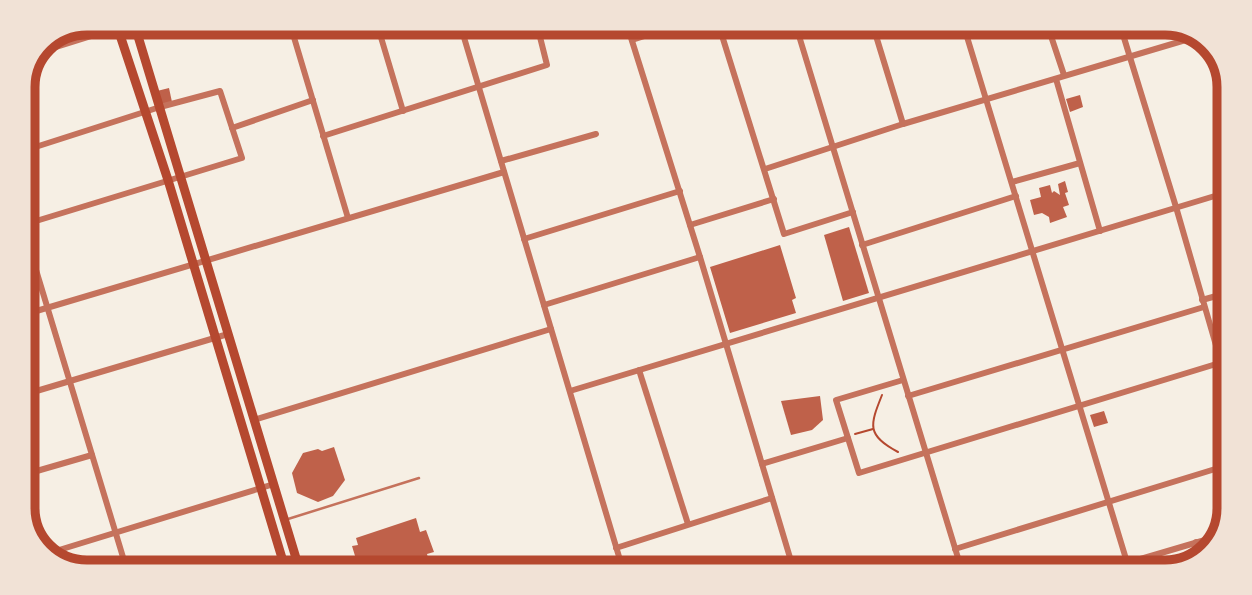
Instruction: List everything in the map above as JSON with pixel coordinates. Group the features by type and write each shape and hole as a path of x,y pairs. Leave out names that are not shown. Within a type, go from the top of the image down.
{"main road":[{"path":"120,35 168,180 283,560"},
{"path":"137,35 297,560"}],"street":[{"path":"54,47 90,35"},
{"path":"293,35 348,218"},
{"path":"380,35 403,111"},
{"path":"463,35 620,560"},
{"path":"323,136 547,65 540,35"},
{"path":"630,35 680,191 790,560"},
{"path":"632,40 649,35"},
{"path":"722,35 784,234 852,212"},
{"path":"799,35 958,560"},
{"path":"876,35 903,124"},
{"path":"967,35 1126,560"},
{"path":"1050,35 1080,163 1100,231"},
{"path":"1123,35 1217,344"},
{"path":"765,169 903,124 1186,40"},
{"path":"35,147 220,91 242,158 35,222"},
{"path":"232,128 313,100"},
{"path":"501,161 596,134"},
{"path":"1012,182 1080,163"},
{"path":"35,312 505,172"},
{"path":"524,239 680,191"},
{"path":"570,391 1217,195"},
{"path":"862,244 1016,196"},
{"path":"690,225 774,199"},
{"path":"544,305 700,257"},
{"path":"35,267 123,560"},
{"path":"908,396 1217,298"},
{"path":"254,420 551,329"},
{"path":"35,392 229,334"},
{"path":"904,380 836,400 851,436 859,473 1217,363"},
{"path":"639,370 688,524"},
{"path":"762,464 851,436"},
{"path":"35,472 92,455"},
{"path":"955,549 1217,468"},
{"path":"58,550 274,484"},
{"path":"617,548 772,498"},
{"path":"1134,560 1206,539"},
{"path":"1196,542 1198,547"}],"lane":[{"path":"285,520 419,478"}],"path":[{"path":"871,399 889,393"},
{"path":"882,395 872,419 880,440 899,453 888,456"},
{"path":"851,436 874,428"}],"building":[{"path":"169,88 172,102 161,105 157,91"},
{"path":"1080,95 1083,107 1070,112 1066,99"},
{"path":"1065,181 1069,205 1063,207 1067,217 1050,223 1049,217 1042,213 1034,215 1030,200 1041,197 1039,188 1050,185 1052,193 1054,191 1060,195 1058,184"},
{"path":"849,227 869,293 843,301 824,235"},
{"path":"780,245 796,298 792,300 796,313 730,333 710,267"},
{"path":"820,396 823,420 812,430 791,435 781,401"},
{"path":"1104,411 1108,423 1094,427 1090,415"},
{"path":"334,447 345,480 333,496 318,502 297,493 292,473 303,453"},
{"path":"416,518 420,532 426,530 434,552 427,554 429,560 356,560 352,546 358,545 356,538"}]}
